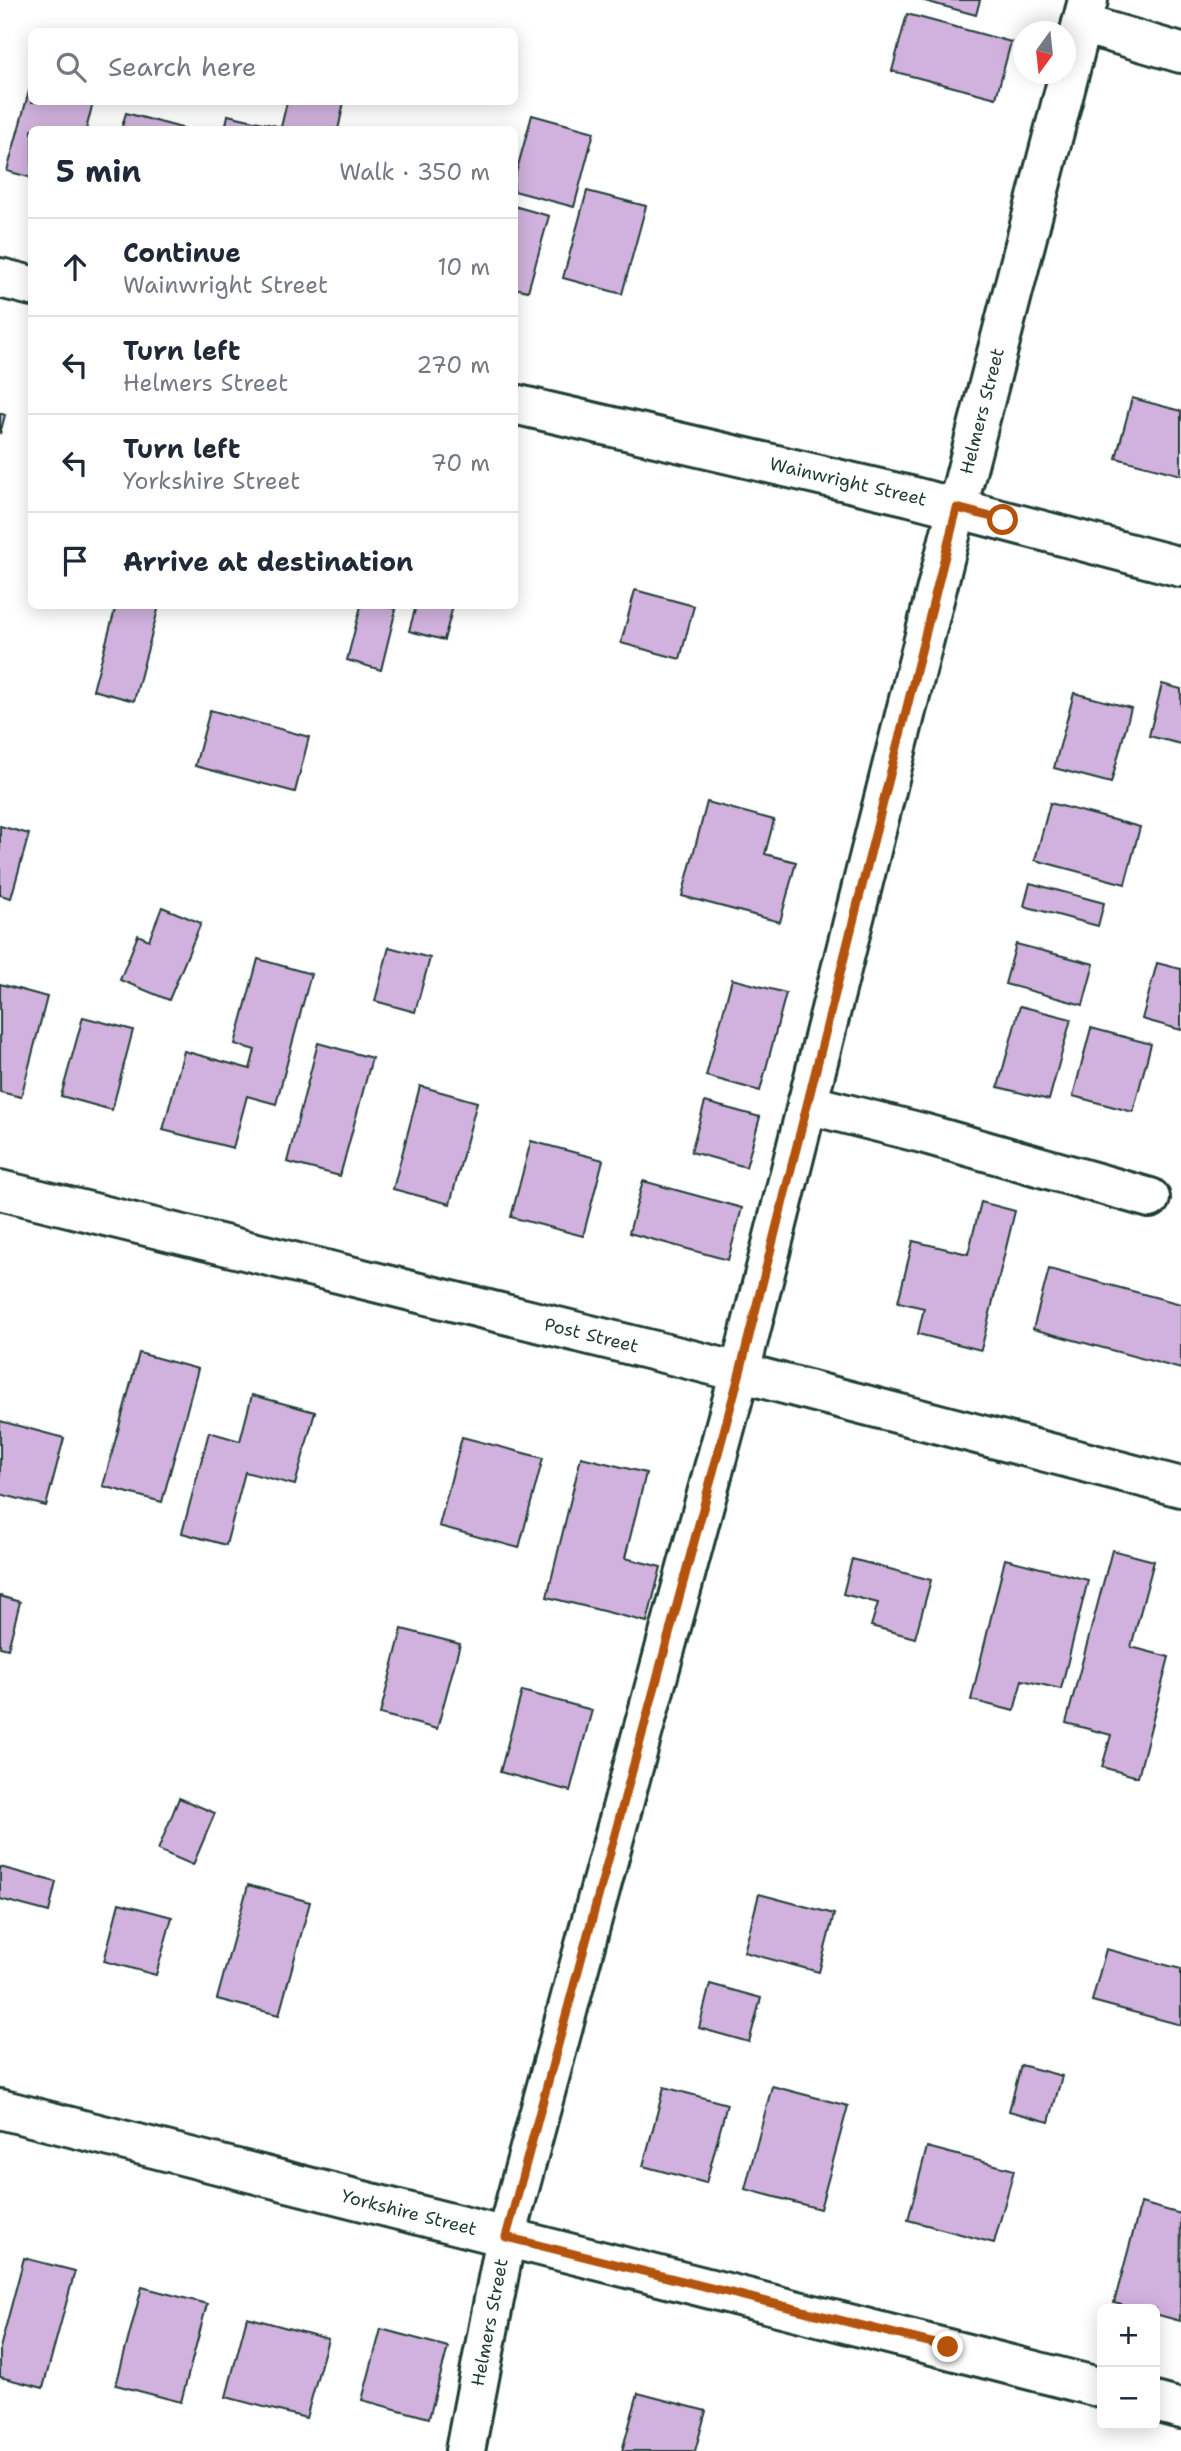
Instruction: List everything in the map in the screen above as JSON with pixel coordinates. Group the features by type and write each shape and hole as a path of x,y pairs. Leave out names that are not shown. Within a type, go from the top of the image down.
{"street":[{"path":"1085,12 1181,53"},
{"name":"Helmers Street","path":"464,2451 506,2237 740,1372 957,508 1085,12"},
{"path":"0,278 28,285"},
{"name":"Wainwright Street","path":"518,405 957,508 1181,567"},
{"path":"807,1104 922,1133 1150,1198"},
{"name":"Post Street","path":"0,1190 740,1372 1181,1487"},
{"name":"Yorkshire Street","path":"0,2109 1097,2387"},
{"path":"1160,2403 1181,2409"}],"building":[{"path":"921,0 980,0 976,15"},
{"path":"907,14 1011,42 996,98 892,71"},
{"path":"28,95 28,105 92,105 87,126 28,126 28,177 7,171"},
{"path":"286,105 343,105 339,126 281,126"},
{"path":"126,113 174,126 122,126"},
{"path":"228,115 277,126 226,126"},
{"path":"532,115 594,132 574,207 518,192 518,166"},
{"path":"587,191 646,206 622,294 563,278"},
{"path":"518,207 549,216 528,291 518,289"},
{"path":"1132,398 1181,411 1181,475 1116,458"},
{"path":"0,413 5,415 0,434"},
{"path":"635,590 694,606 680,659 621,643"},
{"path":"115,609 158,609 134,701 93,690"},
{"path":"360,609 396,609 381,670 347,660"},
{"path":"415,609 452,609 444,640 409,631"},
{"path":"1162,684 1181,689 1181,744 1149,736"},
{"path":"1074,693 1131,708 1111,783 1054,768"},
{"path":"210,710 309,737 295,792 195,766"},
{"path":"707,802 774,820 765,854 796,862 780,922 682,896"},
{"path":"1050,803 1140,827 1125,884 1035,860"},
{"path":"0,826 29,834 11,898 0,895"},
{"path":"1030,883 1104,903 1098,926 1024,906"},
{"path":"162,907 201,923 169,1000 120,980 138,935 149,940"},
{"path":"1016,944 1094,964 1083,1005 1005,984"},
{"path":"389,947 430,958 415,1012 375,1001"},
{"path":"258,959 311,974 276,1104 247,1096 233,1148 163,1130 184,1051 250,1069 255,1050 235,1044"},
{"path":"1157,963 1181,969 1181,1030 1142,1019"},
{"path":"732,979 786,993 760,1091 706,1076"},
{"path":"0,984 47,997 21,1097 0,1092"},
{"path":"1020,1006 1071,1019 1049,1100 998,1087"},
{"path":"83,1017 133,1030 112,1110 61,1096"},
{"path":"1091,1028 1151,1044 1133,1112 1073,1096"},
{"path":"318,1043 372,1058 340,1176 287,1162"},
{"path":"420,1086 477,1102 450,1204 393,1189"},
{"path":"705,1102 760,1117 746,1167 691,1152"},
{"path":"531,1141 603,1160 583,1236 511,1217"},
{"path":"643,1181 742,1208 728,1260 629,1233"},
{"path":"981,1202 1015,1211 981,1350 918,1334 924,1308 898,1302 913,1241 968,1254"},
{"path":"1049,1269 1181,1304 1181,1369 1033,1329"},
{"path":"139,1353 198,1369 162,1502 103,1486"},
{"path":"252,1395 315,1412 295,1485 245,1472 226,1545 182,1533 209,1432 240,1441"},
{"path":"0,1421 64,1438 46,1506 0,1494"},
{"path":"462,1437 543,1458 519,1548 439,1526"},
{"path":"581,1457 646,1473 625,1558 661,1567 647,1622 547,1597"},
{"path":"1112,1550 1154,1561 1131,1647 1169,1657 1138,1777 1102,1767 1111,1735 1066,1723"},
{"path":"852,1559 931,1580 915,1638 871,1626 878,1603 843,1594"},
{"path":"1005,1559 1088,1580 1061,1689 1022,1680 1014,1711 971,1700"},
{"path":"0,1596 20,1602 8,1649 0,1647"},
{"path":"402,1629 460,1644 437,1729 380,1714"},
{"path":"522,1691 592,1710 570,1791 500,1772"},
{"path":"179,1798 215,1813 193,1865 158,1850"},
{"path":"0,1867 56,1882 49,1912 0,1899"},
{"path":"248,1885 310,1902 279,2015 217,1999"},
{"path":"759,1894 834,1914 819,1972 744,1952"},
{"path":"119,1903 172,1917 156,1975 104,1961"},
{"path":"1106,1949 1181,1969 1181,2025 1092,2001"},
{"path":"710,1984 761,1998 749,2042 699,2028"},
{"path":"1021,2065 1062,2076 1049,2122 1009,2111"},
{"path":"772,2086 848,2106 820,2209 745,2189"},
{"path":"664,2087 727,2104 706,2183 643,2166"},
{"path":"927,2147 1014,2170 994,2243 908,2220"},
{"path":"1141,2203 1181,2214 1180,2321 1160,2315 1160,2304 1114,2303"},
{"path":"24,2258 75,2271 43,2388 0,2377 0,2348"},
{"path":"142,2287 207,2304 181,2402 116,2385"},
{"path":"247,2317 328,2339 306,2418 226,2397"},
{"path":"381,2329 448,2347 429,2418 362,2400"},
{"path":"638,2393 706,2411 695,2451 622,2451"}],"route":[{"path":"948,2347 506,2237 740,1372 957,508 1003,520"}]}
